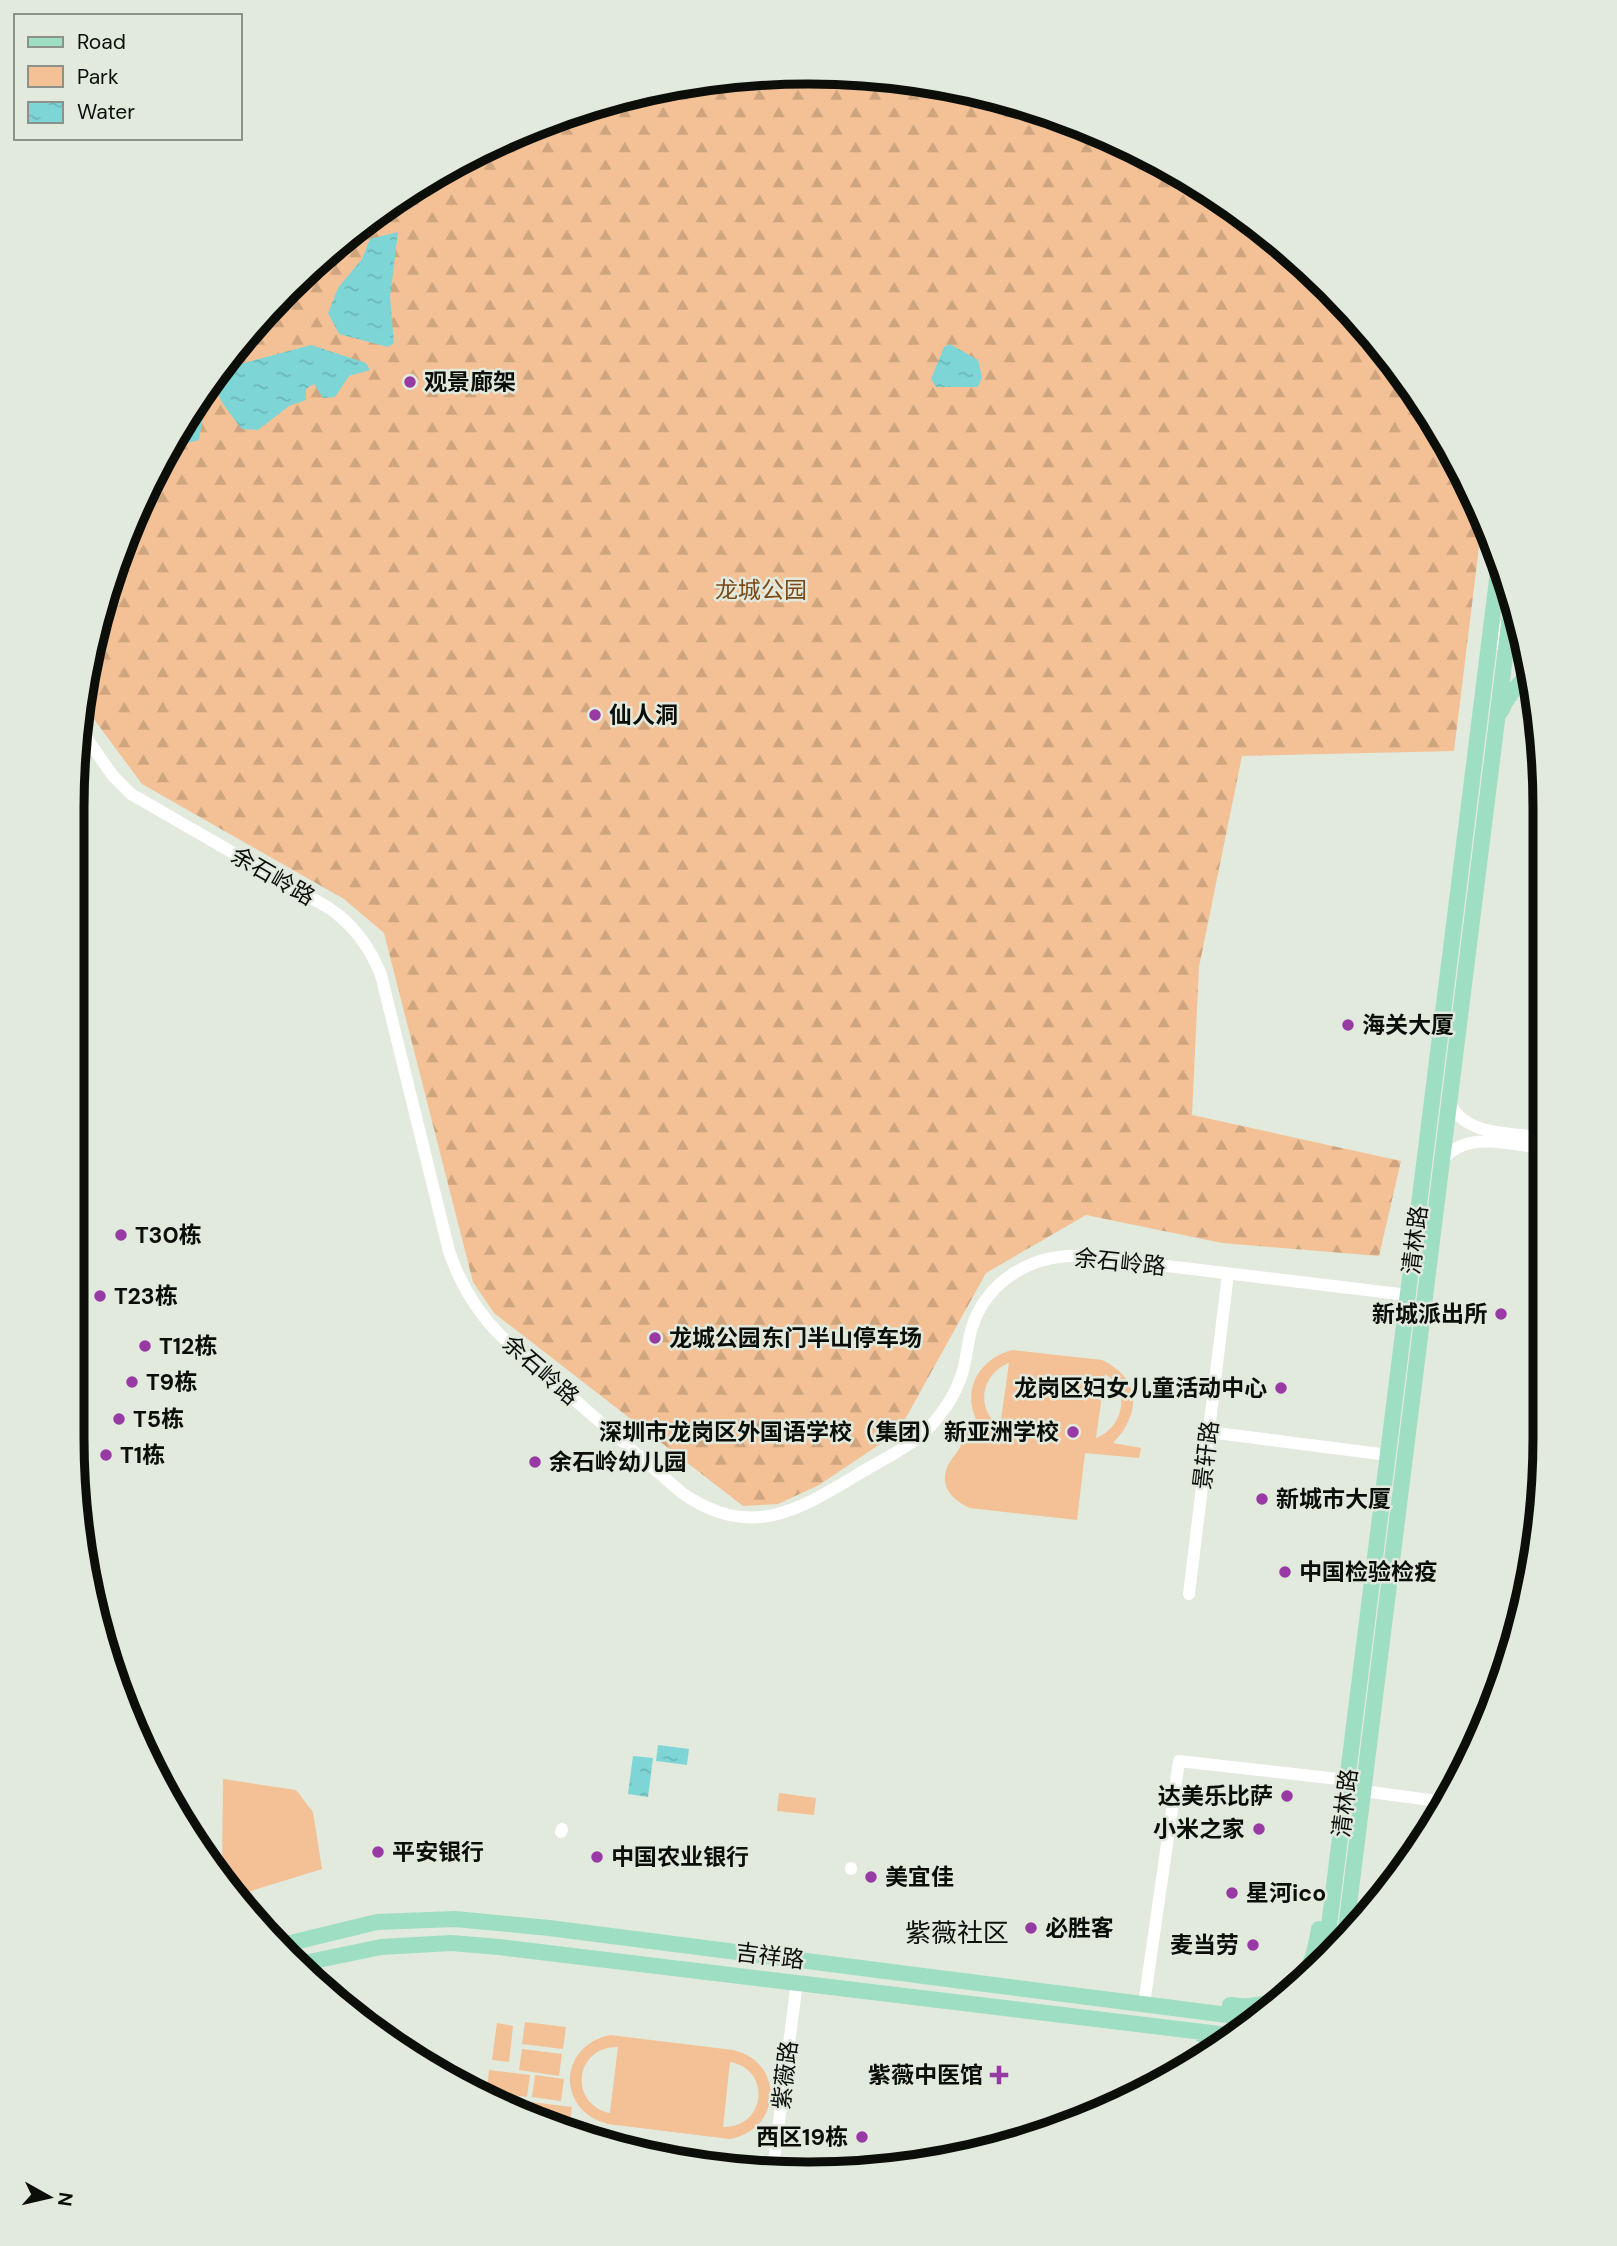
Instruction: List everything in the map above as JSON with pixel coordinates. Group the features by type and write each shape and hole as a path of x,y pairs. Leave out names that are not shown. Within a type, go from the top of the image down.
{"main road":[{"name":"清林路","path":"1327,1944 1497,582"},
{"name":"清林路","path":"1347,1922 1496,723 1510,629"},
{"path":"1496,723 1505,702 1521,681"},
{"path":"1340,1843 1343,1858 1340,1887 1342,1891 1345,1891 1353,1873"},
{"path":"1313,1957 1321,1917 1332,1902"},
{"path":"1349,1906 1352,1916"},
{"name":"吉祥路","path":"290,1943 377,1922 455,1919 549,1928 1243,2017"},
{"name":"吉祥路","path":"309,1962 381,1947 451,1943 1219,2034"},
{"path":"1197,2011 1224,2004 1242,2007 1258,2005"},
{"path":"1196,2031 1211,2040"}],"street":[{"path":"1508,622 1490,635 1506,649 1515,651"},
{"name":"余石岭路","path":"88,740 113,776 131,794 329,908 357,932 371,952 381,975 449,1251 466,1291 482,1315 501,1336 682,1493 703,1506 739,1516 763,1517 787,1512 810,1503 916,1440 941,1415 953,1394 962,1373 971,1331 980,1308 1004,1280 1024,1267 1047,1258 1071,1255 1408,1295"},
{"path":"1449,1102 1454,1113 1475,1127 1533,1136"},
{"path":"1442,1161 1450,1151 1473,1142 1533,1147"},
{"name":"景轩路","path":"1189,1594 1228,1274"},
{"path":"1209,1432 1388,1455"},
{"path":"1144,2004 1178,1761 1348,1780"},
{"path":"1363,1791 1436,1801"},
{"name":"紫薇路","path":"774,2161 797,1982"}],"green space":[{"name":"龙城公园","path":"808,84 903,90 950,98 1041,122 1086,139 1171,181 1250,234 1321,296 1353,331 1383,367 1436,446 1480,537 1454,751 1242,756 1199,967 1192,1115 1401,1161 1379,1256 1222,1243 1086,1215 986,1273 898,1432 819,1485 778,1504 743,1506 494,1313 473,1282 384,933 344,899 142,784 90,714 98,667 122,576 139,531 181,446 234,367 296,296 331,264 367,234 446,181 531,139 576,122 667,98 714,90"},
{"path":"1012,1350 1102,1360 1125,1377 1130,1387 1133,1398 1129,1420 1113,1443 1141,1448 1139,1458 1085,1453 1077,1520 970,1508 956,1500 947,1488 947,1467 960,1448 962,1440 949,1438 951,1426 981,1429 972,1404 974,1381 988,1362","holes":["1009,1363 1000,1427 987,1411 985,1392 992,1375","1105,1374 1119,1389 1121,1408 1113,1426 1096,1438"]},
{"path":"223,1779 296,1790 313,1812 322,1869 245,1893 222,1862"},
{"path":"779,1793 816,1798 814,1815 777,1811"},
{"path":"525,2022 566,2027 563,2049 522,2044"},
{"path":"497,2023 513,2026 509,2062 492,2060"},
{"path":"610,2035 733,2050 750,2057 762,2068 769,2081 768,2110 760,2123 747,2133 730,2139 608,2124 591,2117 579,2106 572,2093 570,2079 573,2065 580,2052 593,2041","holes":["618,2047 610,2112 609,2113 596,2107 587,2098 582,2087 582,2076 585,2065 593,2055 604,2049","730,2062 744,2067 753,2075 758,2086 758,2098 755,2109 748,2118 737,2125 723,2127"]},
{"path":"522,2049 562,2054 559,2076 519,2070"},
{"path":"489,2070 530,2075 527,2097 503,2094 487,2087"},
{"path":"535,2075 564,2079 561,2101 532,2097"},
{"path":"531,2102 572,2107 570,2122 531,2107"}],"water":[{"path":"398,232 390,297 394,343 388,347 339,334 328,313 338,288 362,259 370,239"},
{"path":"950,344 978,360 982,377 978,387 936,387 931,379 944,347"},
{"path":"311,345 366,363 370,370 349,376 335,397 323,398 314,384 306,389 306,400 289,406 258,430 242,429 217,391 235,365"},
{"path":"201,414 203,416 199,440 182,445"},
{"path":"658,1745 689,1749 687,1765 656,1761"},
{"path":"633,1756 653,1758 648,1797 628,1794"}],"place":[{"name":"观景廊架","path":"410,382"},
{"name":"仙人洞","path":"595,715"},
{"name":"海关大厦","path":"1348,1025"},
{"name":"T30栋","path":"121,1235"},
{"name":"T23栋","path":"100,1296"},
{"name":"新城派出所","path":"1501,1314"},
{"name":"龙城公园东门半山停车场","path":"655,1338"},
{"name":"T12栋","path":"145,1346"},
{"name":"T9栋","path":"132,1382"},
{"name":"龙岗区妇女儿童活动中心","path":"1281,1388"},
{"name":"T5栋","path":"119,1419"},
{"name":"深圳市龙岗区外国语学校（集团）新亚洲学校","path":"1073,1432"},
{"name":"T1栋","path":"106,1455"},
{"name":"余石岭幼儿园","path":"535,1462"},
{"name":"新城市大厦","path":"1262,1499"},
{"name":"中国检验检疫","path":"1285,1572"},
{"name":"达美乐比萨","path":"1287,1796"},
{"name":"小米之家","path":"1259,1829"},
{"name":"平安银行","path":"378,1852"},
{"name":"中国农业银行","path":"597,1857"},
{"name":"美宜佳","path":"871,1877"},
{"name":"星河ico","path":"1232,1893"},
{"name":"必胜客","path":"1031,1928"},
{"name":"麦当劳","path":"1253,1945"},
{"name":"紫薇中医馆","path":"999,2075"},
{"name":"西区19栋","path":"862,2137"}],"district":[{"name":"紫薇社区","path":"957,1933"}]}
